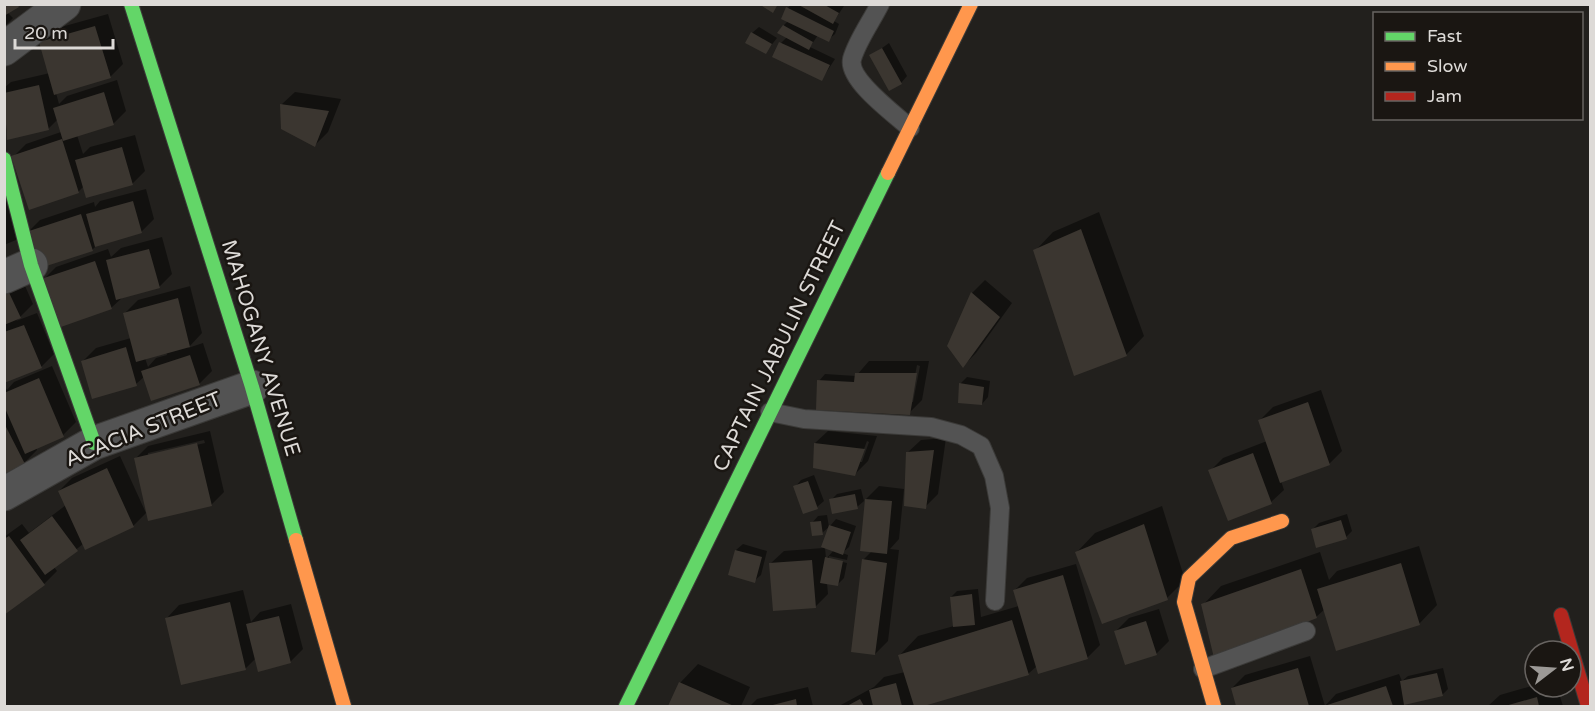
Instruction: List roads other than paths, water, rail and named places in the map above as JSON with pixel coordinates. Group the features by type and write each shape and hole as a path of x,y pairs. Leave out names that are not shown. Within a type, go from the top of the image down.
{"street":[{"path":"4,49 64,4"},
{"name":"MAHOGANY AVENUE","path":"131,4 252,387 344,706"},
{"name":"CAPTAIN JABULIN STREET","path":"626,706 971,4"},
{"path":"4,159 18,271 94,444"},
{"name":"ACACIA STREET","path":"4,494 94,444 252,387"},
{"path":"1214,706 1184,602 1189,578 1231,538 1282,521"},
{"path":"1561,615 1588,706"}],"lane":[{"path":"880,4 852,60 853,73 871,93 910,128"},
{"path":"770,412 804,419 931,427 961,435 981,446 994,476 1000,508 995,601"},
{"path":"1203,669 1306,631"}]}
